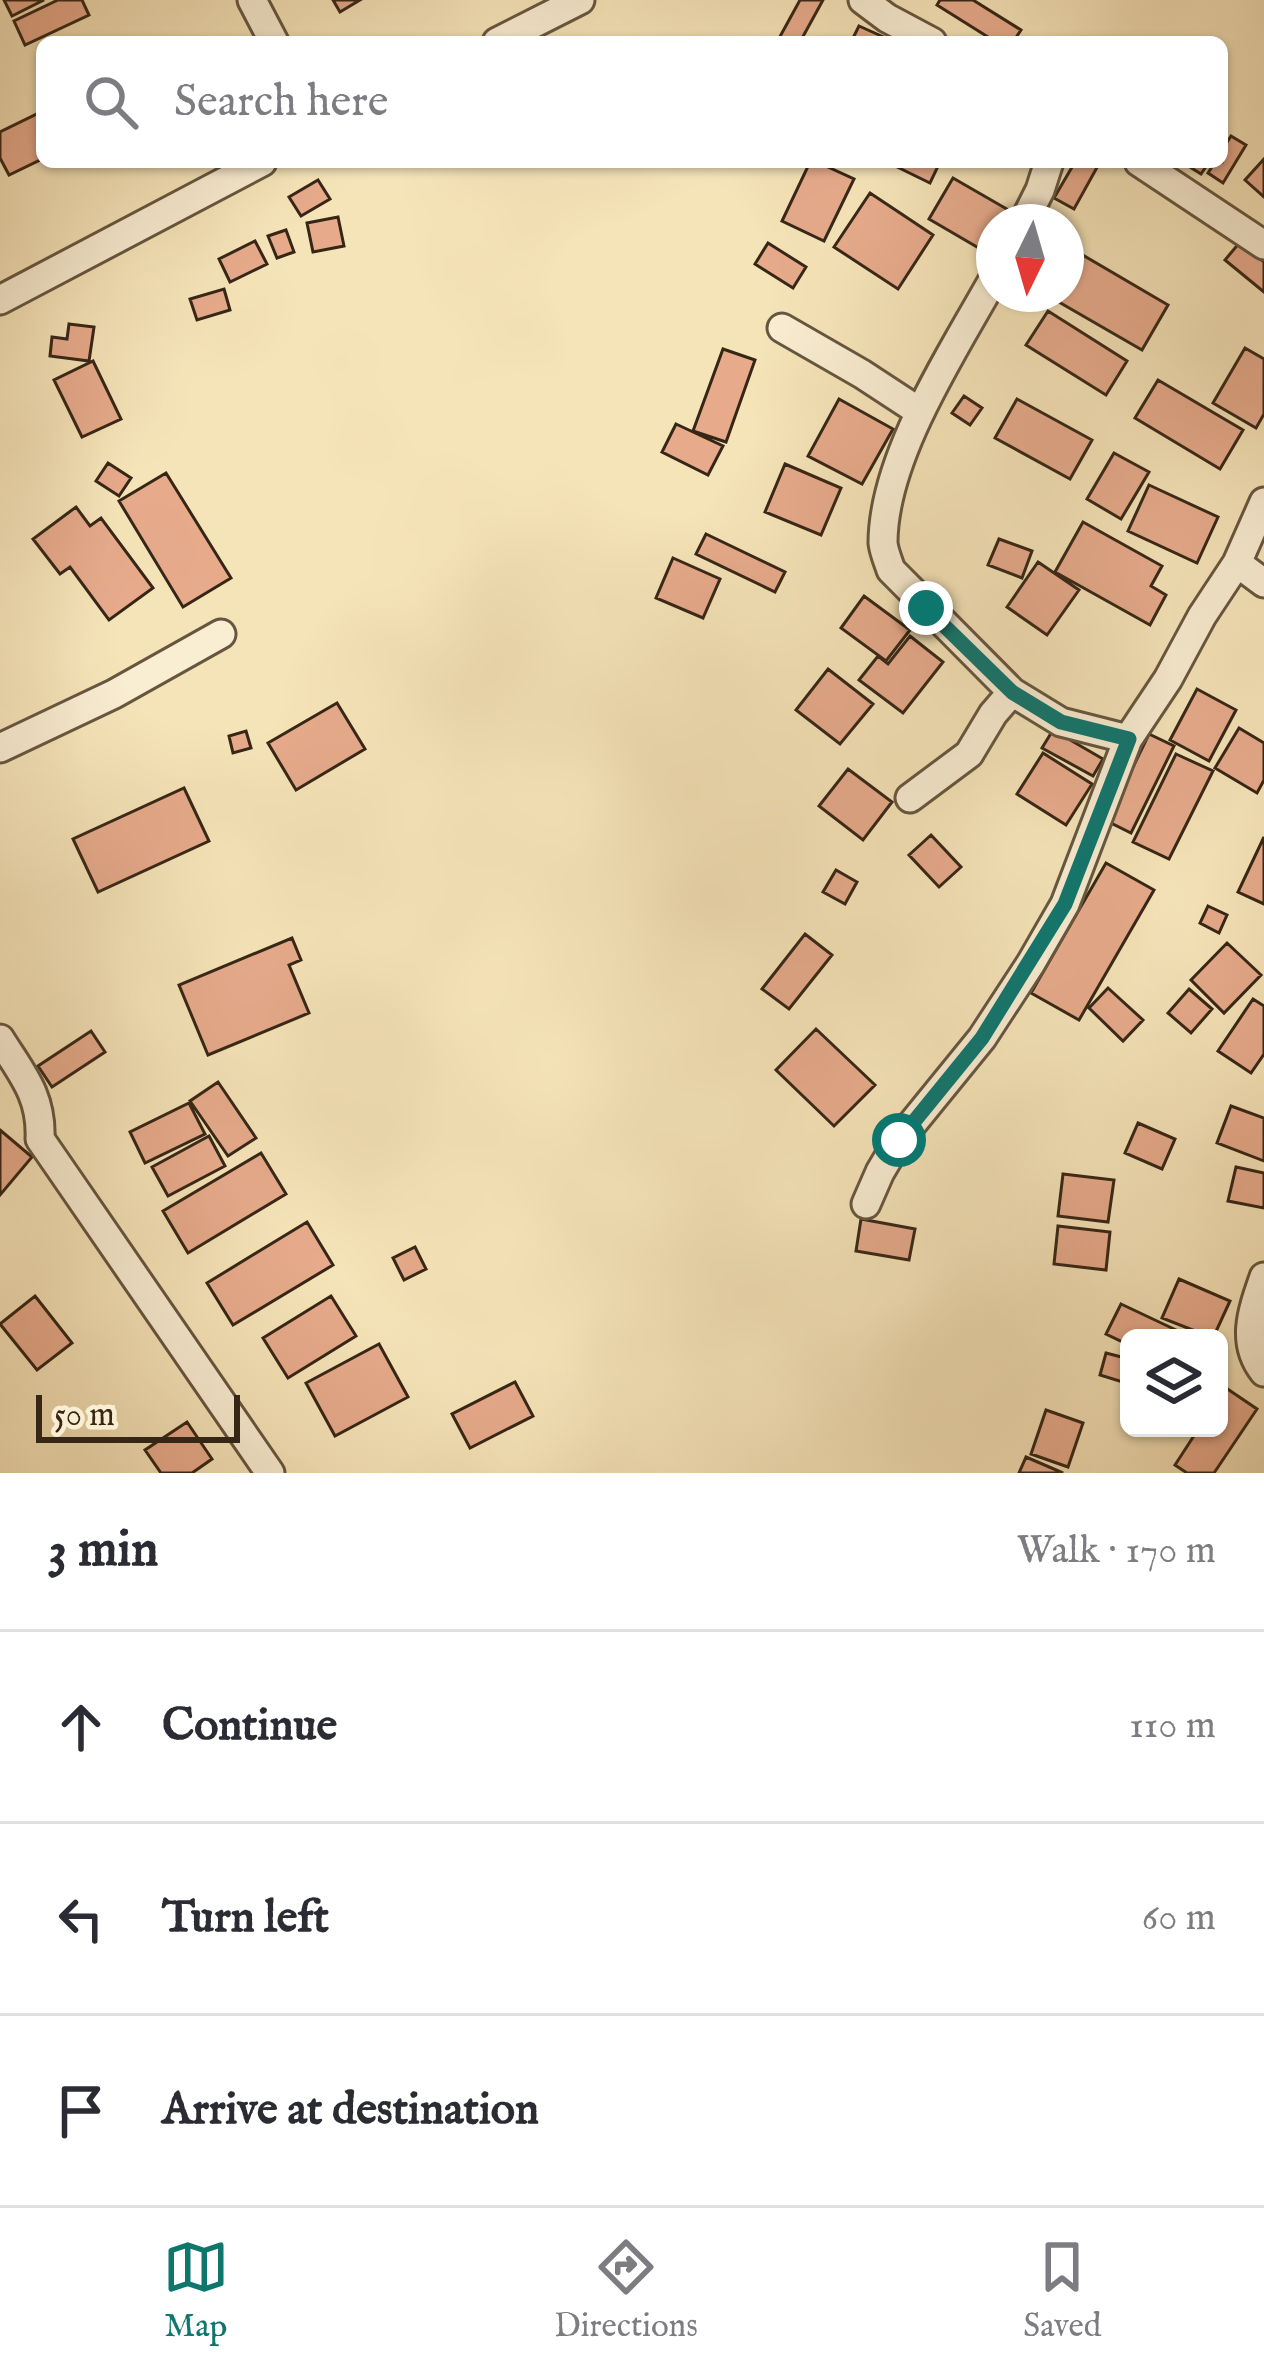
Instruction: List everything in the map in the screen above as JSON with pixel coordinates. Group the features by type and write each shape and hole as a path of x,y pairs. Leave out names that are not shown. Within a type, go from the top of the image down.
{"street":[{"path":"252,0 271,36"},
{"path":"509,36 580,0"},
{"path":"863,0 921,36"},
{"path":"0,300 251,168"},
{"path":"1033,204 1047,168"},
{"path":"1148,168 1264,245"},
{"path":"976,311 920,412 892,485 883,548 891,570 1012,692 1061,722 1129,739"},
{"path":"782,328 920,412"},
{"path":"866,1204 899,1140 982,1038 1065,904 1129,739 1237,562 1264,502"},
{"path":"1237,562 1264,583"},
{"path":"0,748 114,694 221,634"},
{"path":"910,798 969,754 1012,692"},
{"path":"0,1039 35,1094 40,1138 270,1473"},
{"path":"1264,1277 1251,1316 1250,1346 1264,1372"}],"building":[{"path":"4,0 44,0 12,16"},
{"path":"58,0 82,0 89,15 25,45 14,21"},
{"path":"333,0 360,0 340,12"},
{"path":"800,0 823,0 803,36 780,36"},
{"path":"940,0 973,0 1021,30 1017,36 986,36 937,5"},
{"path":"859,26 881,36 854,36"},
{"path":"36,114 36,162 9,175 0,158 0,132"},
{"path":"1231,136 1246,145 1223,183 1208,173 1211,168 1228,168"},
{"path":"1264,159 1264,197 1245,180"},
{"path":"807,168 830,168 854,179 824,241 782,221"},
{"path":"899,168 937,168 930,183"},
{"path":"1072,168 1097,168 1077,204 1054,198"},
{"path":"953,178 998,204 976,204 976,246 929,219"},
{"path":"318,180 330,199 301,216 289,197"},
{"path":"870,193 933,235 898,289 834,247"},
{"path":"338,217 344,246 313,252 307,223"},
{"path":"286,230 294,252 277,258 268,236"},
{"path":"255,241 267,264 230,282 219,259"},
{"path":"1240,242 1264,262 1264,292 1225,260"},
{"path":"768,243 806,267 793,288 755,264"},
{"path":"1084,256 1168,305 1142,350 1076,312 1084,312"},
{"path":"224,289 230,310 197,320 190,299"},
{"path":"1050,312 1127,361 1106,395 1026,345"},
{"path":"69,324 94,327 89,361 50,356 52,337 67,339"},
{"path":"1245,348 1264,359 1264,414 1256,428 1213,403"},
{"path":"723,349 755,360 726,442 693,431"},
{"path":"93,361 121,419 82,437 54,380"},
{"path":"1158,380 1243,430 1220,469 1135,418"},
{"path":"964,396 982,408 970,425 952,413"},
{"path":"839,399 893,429 862,484 808,456"},
{"path":"1017,399 1092,440 1070,479 995,438"},
{"path":"676,424 723,446 708,475 662,452"},
{"path":"1114,453 1149,472 1121,519 1087,499"},
{"path":"108,463 131,478 119,496 96,481"},
{"path":"785,464 841,488 821,535 765,512"},
{"path":"166,473 231,578 183,607 119,501"},
{"path":"1149,485 1218,517 1197,563 1128,531"},
{"path":"76,507 90,526 101,518 153,588 109,620 70,567 60,574 33,539"},
{"path":"1083,522 1162,566 1151,586 1166,595 1150,625 1055,572"},
{"path":"706,534 785,572 775,592 696,554"},
{"path":"999,539 1032,551 1022,578 988,565"},
{"path":"673,558 720,579 703,618 656,598"},
{"path":"1038,562 1079,590 1047,635 1007,607"},
{"path":"864,596 910,630 886,661 841,628"},
{"path":"910,636 943,662 903,713 859,680 878,656 888,664"},
{"path":"828,669 873,704 840,744 796,710"},
{"path":"1197,689 1236,710 1209,761 1170,740"},
{"path":"337,703 365,749 296,790 268,743"},
{"path":"1239,728 1264,743 1264,780 1257,793 1215,768"},
{"path":"1053,730 1103,759 1093,776 1042,748"},
{"path":"246,731 251,748 233,753 229,736"},
{"path":"1149,734 1174,746 1131,833 1107,821"},
{"path":"1043,753 1092,784 1066,825 1017,794"},
{"path":"1176,754 1213,771 1169,859 1133,842"},
{"path":"848,769 892,802 863,840 819,806"},
{"path":"184,788 209,841 98,892 73,839"},
{"path":"931,835 961,867 939,887 909,855"},
{"path":"1264,837 1264,904 1238,892"},
{"path":"1106,863 1154,890 1079,1020 1031,993"},
{"path":"836,870 857,882 845,904 823,892"},
{"path":"1208,906 1227,915 1219,933 1200,923"},
{"path":"805,934 832,955 789,1009 762,989"},
{"path":"292,938 301,960 289,965 309,1013 208,1055 179,985"},
{"path":"1227,943 1261,975 1224,1013 1191,980"},
{"path":"1108,988 1143,1020 1123,1041 1089,1008"},
{"path":"1189,989 1212,1009 1191,1033 1168,1013"},
{"path":"1253,999 1264,1006 1264,1054 1251,1073 1218,1051"},
{"path":"816,1029 875,1085 834,1126 776,1070"},
{"path":"91,1031 105,1052 52,1087 38,1066"},
{"path":"218,1082 256,1138 228,1156 190,1101"},
{"path":"189,1103 205,1134 145,1163 130,1132"},
{"path":"1231,1106 1264,1118 1264,1161 1217,1143"},
{"path":"1138,1123 1175,1139 1162,1169 1125,1153"},
{"path":"0,1130 32,1157 0,1195"},
{"path":"209,1136 225,1166 168,1196 152,1167"},
{"path":"261,1153 286,1194 188,1253 163,1211"},
{"path":"1236,1167 1264,1173 1264,1208 1228,1201"},
{"path":"1063,1174 1114,1180 1108,1222 1058,1216"},
{"path":"861,1219 915,1229 909,1260 856,1251"},
{"path":"307,1222 333,1265 233,1325 207,1283"},
{"path":"1058,1226 1110,1232 1106,1270 1054,1264"},
{"path":"415,1247 426,1269 404,1280 393,1258"},
{"path":"1179,1279 1230,1301 1217,1329 1190,1329 1162,1318"},
{"path":"35,1296 72,1343 37,1370 0,1324"},
{"path":"331,1296 356,1336 288,1378 263,1338"},
{"path":"1121,1304 1174,1329 1120,1329 1120,1341 1106,1334"},
{"path":"379,1344 408,1397 335,1436 306,1383"},
{"path":"1106,1353 1120,1357 1120,1381 1100,1375"},
{"path":"515,1382 533,1416 470,1448 452,1414"},
{"path":"1228,1389 1257,1409 1214,1473 1187,1473 1175,1465 1193,1437 1228,1437"},
{"path":"1046,1410 1083,1423 1068,1467 1031,1454"},
{"path":"187,1422 212,1459 192,1473 161,1473 145,1450"},
{"path":"1026,1457 1063,1473 1019,1473"}],"route":[{"path":"899,1140 982,1038 1065,904 1129,739 1061,722 1012,692 926,608"}]}
